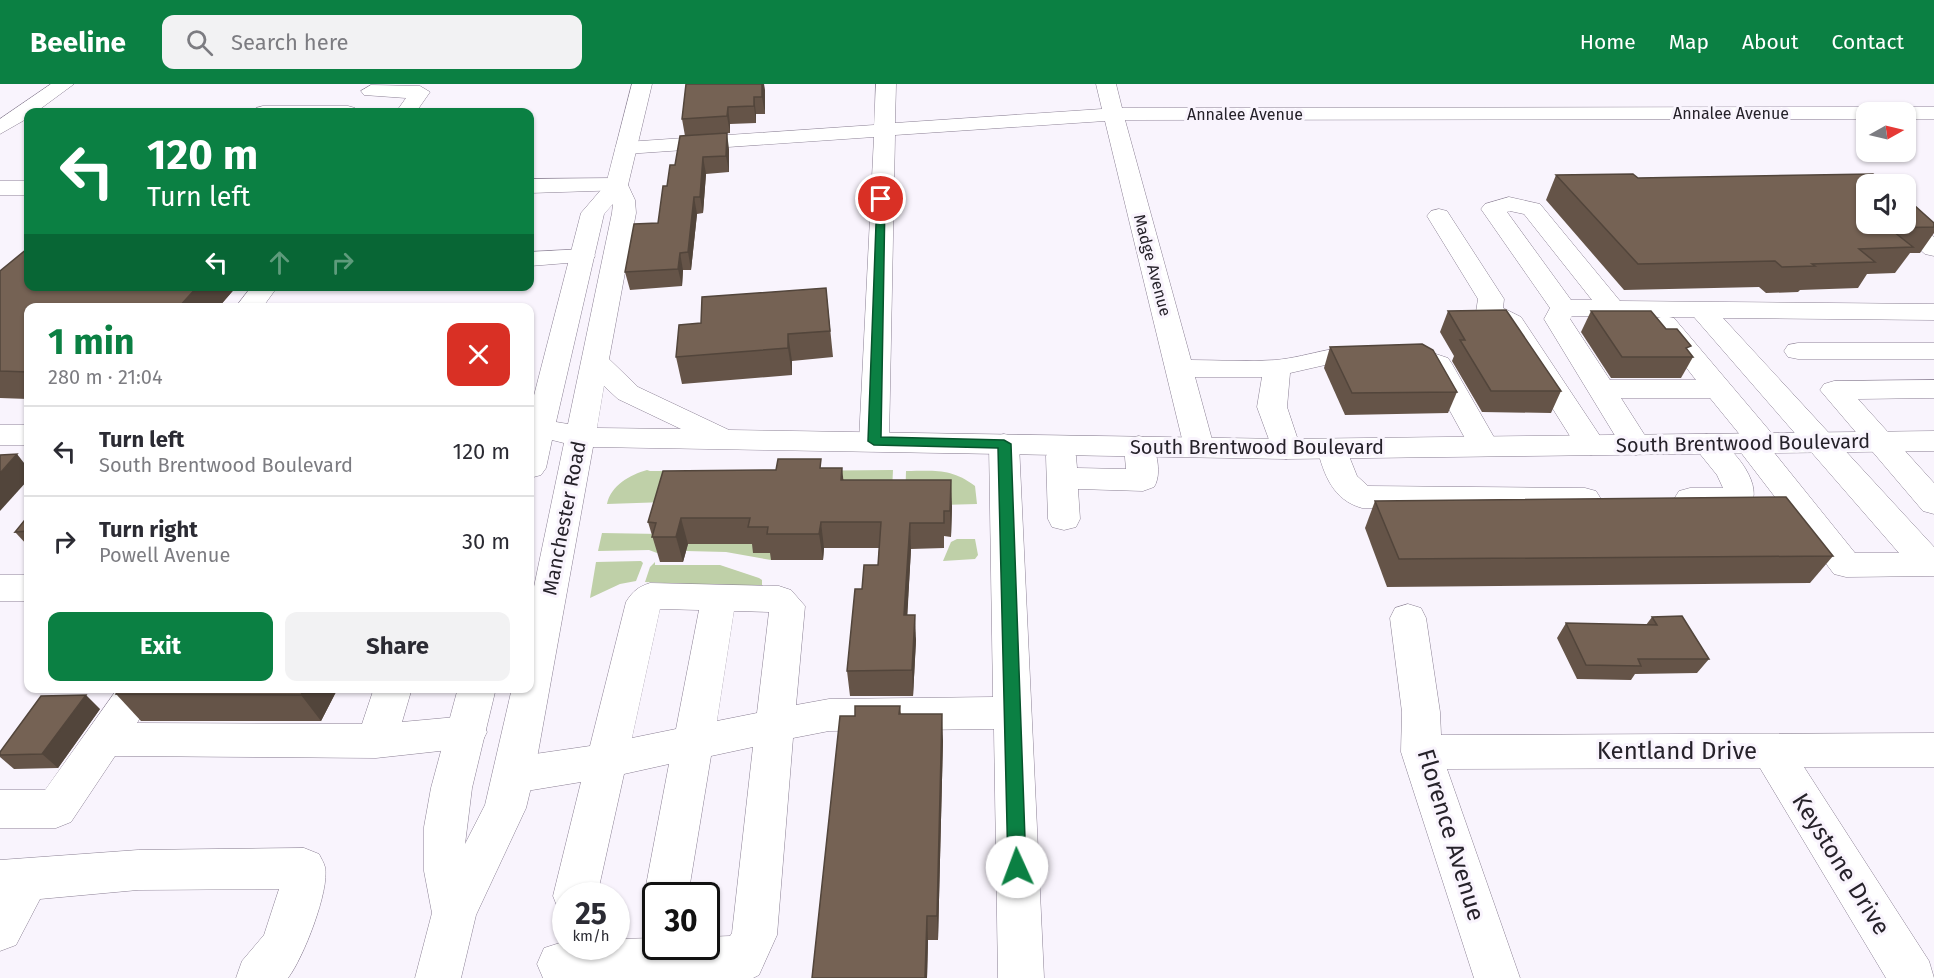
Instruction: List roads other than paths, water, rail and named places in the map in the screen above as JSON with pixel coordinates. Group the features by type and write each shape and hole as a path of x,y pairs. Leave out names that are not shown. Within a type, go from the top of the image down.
{"street":[{"path":"29,108 64,84"},
{"name":"Manchester Road","path":"534,436 593,213 617,185 642,84"},
{"path":"874,441 886,84"},
{"name":"Madge Avenue","path":"1106,84 1199,447"},
{"path":"371,91 420,92 421,94 409,108"},
{"path":"0,128 24,112"},
{"name":"Annalee Avenue","path":"626,148 753,141 883,129 1113,114 1856,113"},
{"path":"1916,113 1934,113"},
{"path":"534,186 617,185"},
{"name":"Manchester Road","path":"534,673 624,213 624,200 617,185"},
{"path":"0,188 24,189"},
{"path":"1563,308 1493,209 1509,204 1532,209 1612,308"},
{"path":"1438,216 1491,299 1489,312 1512,323 1591,445"},
{"path":"1916,233 1934,249"},
{"path":"534,259 583,256"},
{"path":"252,303 262,291"},
{"path":"1563,308 1934,312"},
{"path":"1563,308 1557,319 1636,445"},
{"path":"1653,309 1719,389 1846,566 1930,565 1701,309"},
{"path":"1761,311 1834,390 1906,441 1934,473"},
{"path":"1798,351 1934,351"},
{"path":"534,377 557,352"},
{"path":"1179,369 1277,368 1334,355 1420,355 1438,364 1484,446"},
{"path":"595,361 620,386 643,402 732,440"},
{"path":"1277,368 1272,407 1286,449"},
{"path":"1599,388 1719,389"},
{"path":"1834,390 1934,389"},
{"path":"0,435 24,435"},
{"name":"South Brentwood Boulevard","path":"534,443 580,437 1286,449 1906,441"},
{"path":"1906,441 1934,503"},
{"path":"1004,444 1021,978"},
{"path":"1659,499 1730,499 1740,496 1741,490 1735,478 1707,444"},
{"path":"1060,445 1064,519"},
{"path":"1062,478 1143,480 1139,446"},
{"path":"1332,448 1340,474 1349,491 1362,497 1612,499"},
{"path":"0,588 24,588"},
{"path":"578,882 644,602 650,596 779,599 787,606 754,935 743,959 720,958"},
{"path":"669,882 719,598"},
{"name":"Florence Avenue","path":"1408,618 1421,712 1421,752 1497,978"},
{"path":"0,809 56,809 136,693"},
{"path":"376,741 391,693"},
{"name":"Manchester Road","path":"454,913 445,880 446,817 476,693"},
{"name":"Manchester Road","path":"438,978 454,913 505,808 530,693"},
{"path":"514,775 605,760 829,715 1013,713"},
{"path":"104,739 376,741 467,732"},
{"name":"Keystone Drive","path":"1771,750 1912,978"},
{"name":"Kentland Drive","path":"1421,752 1934,750"},
{"path":"0,929 14,880 138,870 304,867 299,898 283,948 259,978"}]}
